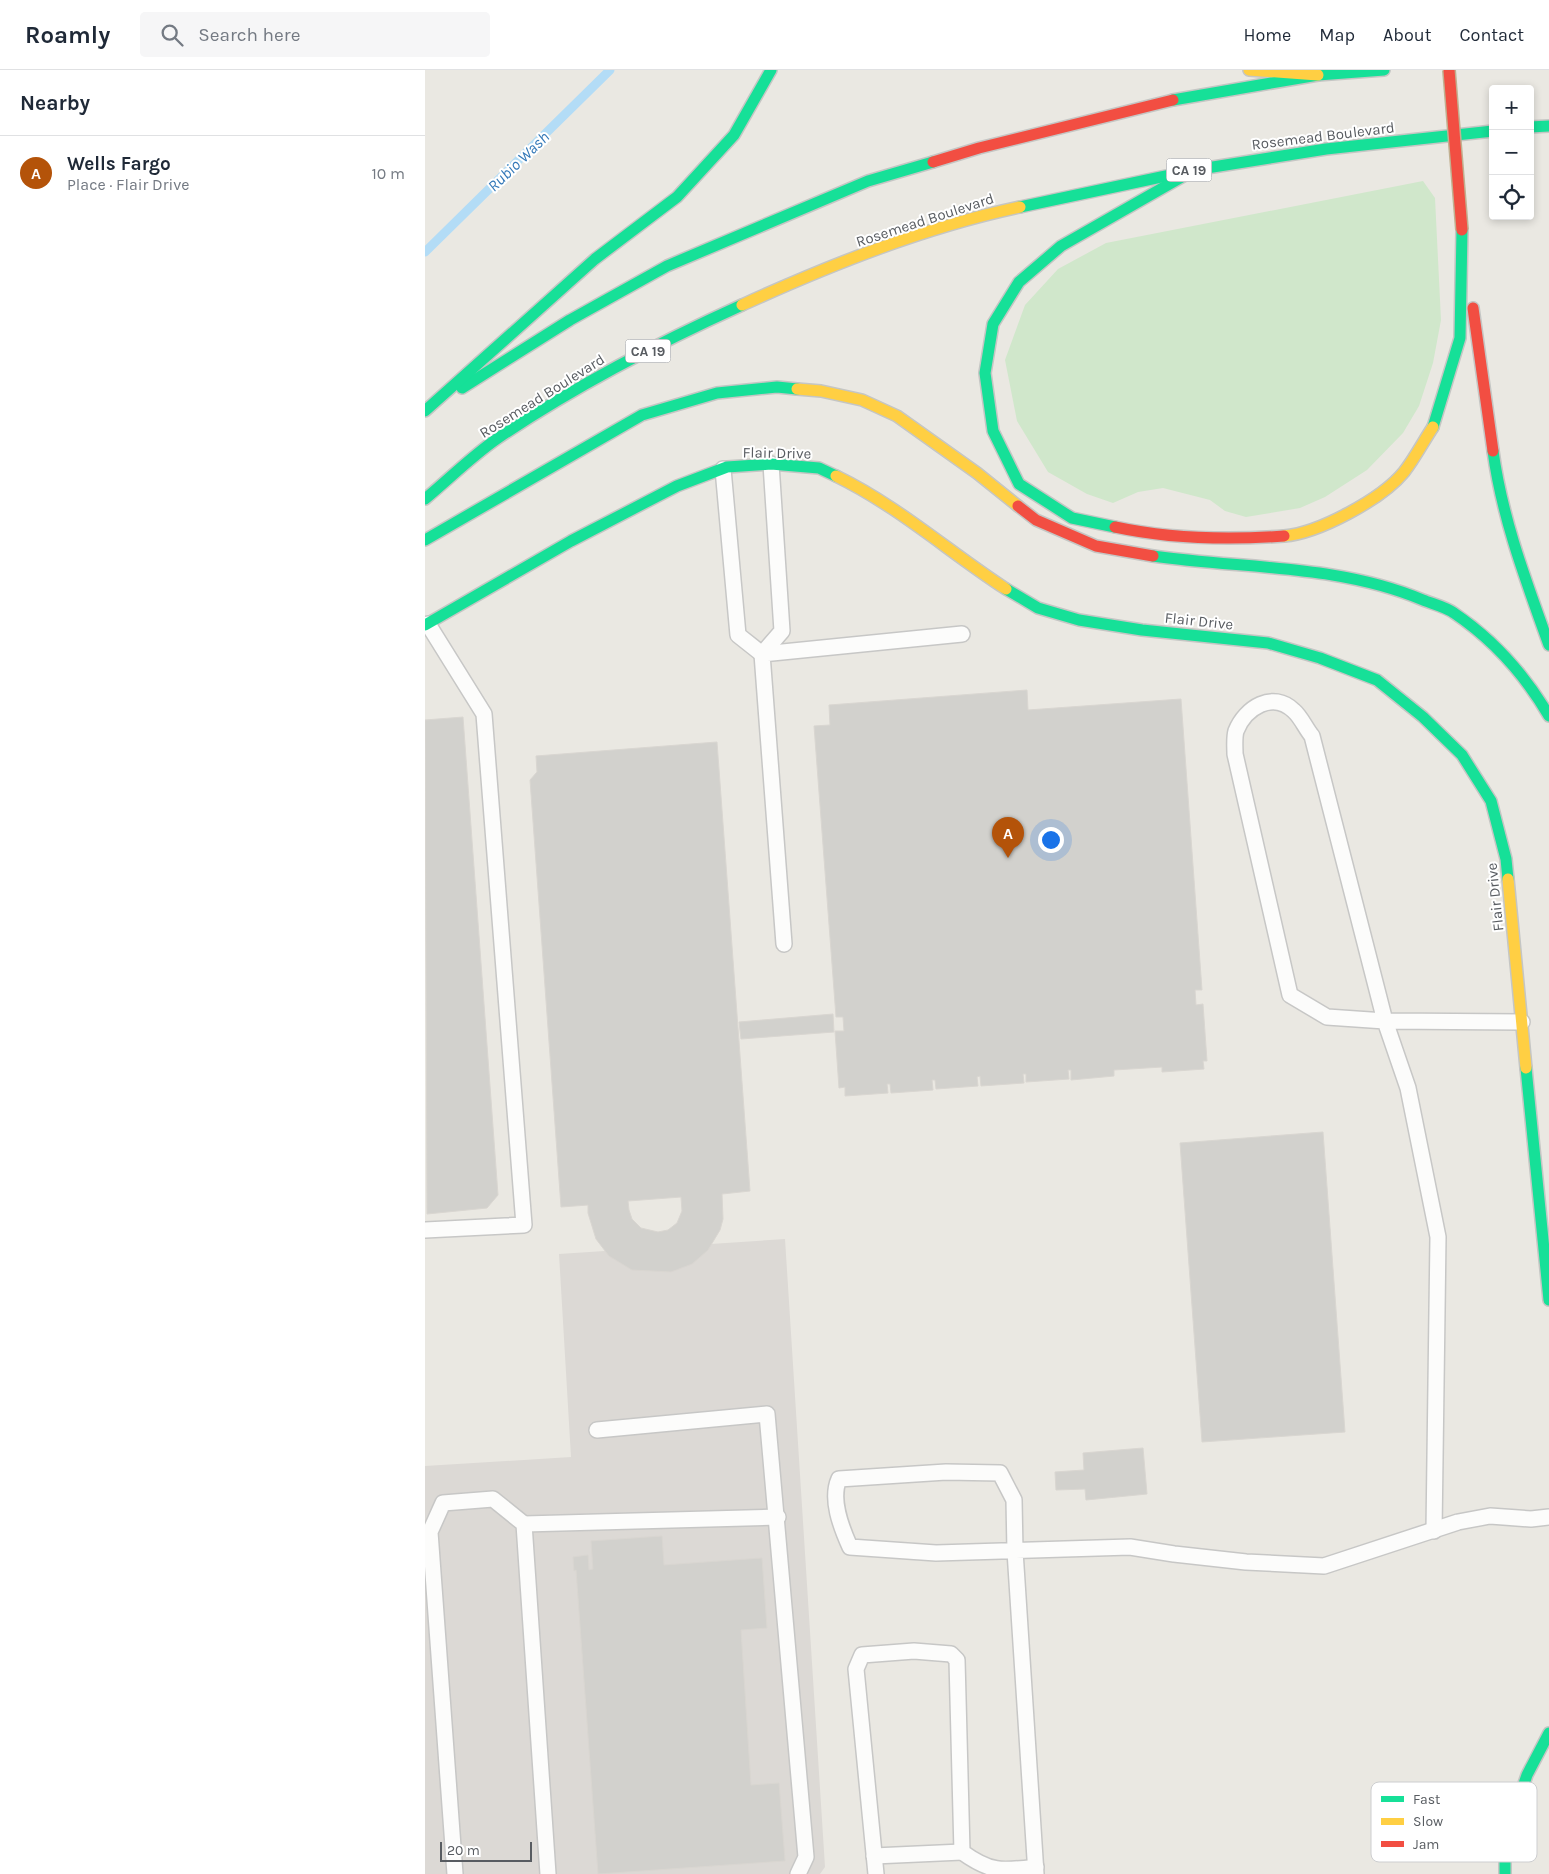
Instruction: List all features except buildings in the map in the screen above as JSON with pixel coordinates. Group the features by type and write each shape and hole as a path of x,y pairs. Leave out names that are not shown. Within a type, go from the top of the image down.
{"main road":[{"path":"425,411 595,260 677,197 734,135 771,70"},
{"path":"1249,70 1319,75"},
{"path":"425,411 570,320 667,266 868,181 979,148 1174,100 1319,75 1384,70"},
{"path":"1449,70 1462,230 1497,481 1515,550 1549,645"},
{"path":"1534,128 1549,126"},
{"name":"Rosemead Boulevard","path":"425,498 497,439 596,378 696,326 784,286 893,244 991,213 1193,170 1326,149 1489,131"},
{"path":"1193,170 1061,246 1019,282 993,324 985,373 993,431 1019,484 1072,518 1147,534 1235,539 1284,536 1325,526 1379,494 1403,472 1436,422 1460,338 1462,230"},
{"path":"425,540 642,416 717,393 777,387 821,391 863,400 897,416 977,473 1036,520 1096,546 1156,556 1344,576 1400,590 1453,612 1496,646 1535,692 1549,716"},
{"name":"Flair Drive","path":"426,624 465,600 668,490 723,469 771,464 819,468 861,488 907,518 1004,588 1038,608 1079,620 1142,630 1268,643 1320,658 1377,680 1423,717 1463,755 1491,801 1506,858 1549,1300"},
{"path":"1525,1782 1549,1733"}],"lane":[{"path":"771,464 782,630 762,654 784,944"},
{"path":"723,469 738,635 762,654 962,634"},
{"path":"425,1230 523,1225 484,714 426,624"},
{"path":"1434,1531 1438,1237 1408,1088 1385,1021 1312,736 1294,710 1278,702 1264,702 1247,714 1235,732 1235,754 1290,995 1327,1017 1385,1021 1522,1022"},
{"path":"597,1430 767,1414 778,1517 806,1857 798,1874"},
{"path":"873,1856 963,1852 978,1863 1002,1871 1036,1870 1015,1550 1014,1500 1000,1473 946,1472 839,1479 835,1488 841,1525 850,1547 936,1553 1015,1550 1131,1547 1246,1562 1324,1566 1458,1522 1490,1516 1531,1519 1549,1517"},
{"path":"455,1874 431,1532 443,1503 493,1499 524,1524 778,1517"},
{"path":"524,1524 548,1874"},
{"path":"876,1874 856,1669 862,1655 914,1651 951,1654 957,1660 963,1852"}],"shaded area":[{"path":"785,1239 825,1867 820,1874 425,1874 425,1466 571,1457 559,1254"}],"green space":[{"path":"1423,181 1435,198 1441,320 1433,363 1419,406 1403,433 1367,470 1325,497 1300,508 1246,517 1225,511 1210,500 1163,488 1138,492 1113,503 1087,494 1048,472 1017,421 1005,360 1025,305 1058,269 1106,243"}],"waterway":[{"name":"Rubio Wash","path":"425,252 610,70"}],"traffic: fast":[{"path":"425,411 595,259 677,197 734,135 771,70"},
{"path":"1173,100 1318,75 1384,70"},
{"path":"1534,127 1549,126"},
{"path":"1020,207 1194,170 1326,149 1489,131"},
{"path":"462,388 570,320 667,266 868,181 933,162"},
{"path":"1115,527 1072,518 1019,484 993,431 985,373 993,324 1019,282 1061,246 1194,170"},
{"path":"1433,427 1460,338 1462,230"},
{"path":"425,499 488,445 527,419 587,383 648,350 742,305"},
{"path":"425,540 642,415 717,393 777,387 797,389"},
{"path":"1493,451 1502,501 1549,645"},
{"path":"425,625 571,541 677,486 727,467 771,464 819,468 836,476"},
{"path":"1153,556 1324,574 1391,588 1443,607 1469,623 1507,659 1530,686 1549,716"},
{"path":"1006,589 1038,608 1079,620 1142,630 1268,643 1320,658 1377,680 1423,717 1462,755 1491,801 1506,859 1508,879"},
{"path":"1526,1068 1549,1300"},
{"path":"1525,1782 1549,1733"},
{"path":"1505,1862 1505,1874"}],"traffic: slow":[{"path":"1249,70 1318,75"},
{"path":"742,305 878,248 949,225 1020,207"},
{"path":"797,389 821,391 862,400 897,416 977,473 1018,506"},
{"path":"1284,536 1314,529 1332,522 1381,493 1404,472 1433,427"},
{"path":"836,476 881,501 1006,589"},
{"path":"1508,879 1526,1068"}],"traffic: jam":[{"path":"1449,70 1462,230"},
{"path":"933,162 979,148 1173,100"},
{"path":"1473,308 1493,451"},
{"path":"1018,506 1036,520 1096,546 1153,556"},
{"path":"1115,527 1199,538 1284,536"}],"place":[{"name":"Wells Fargo","path":"1008,858"}]}
